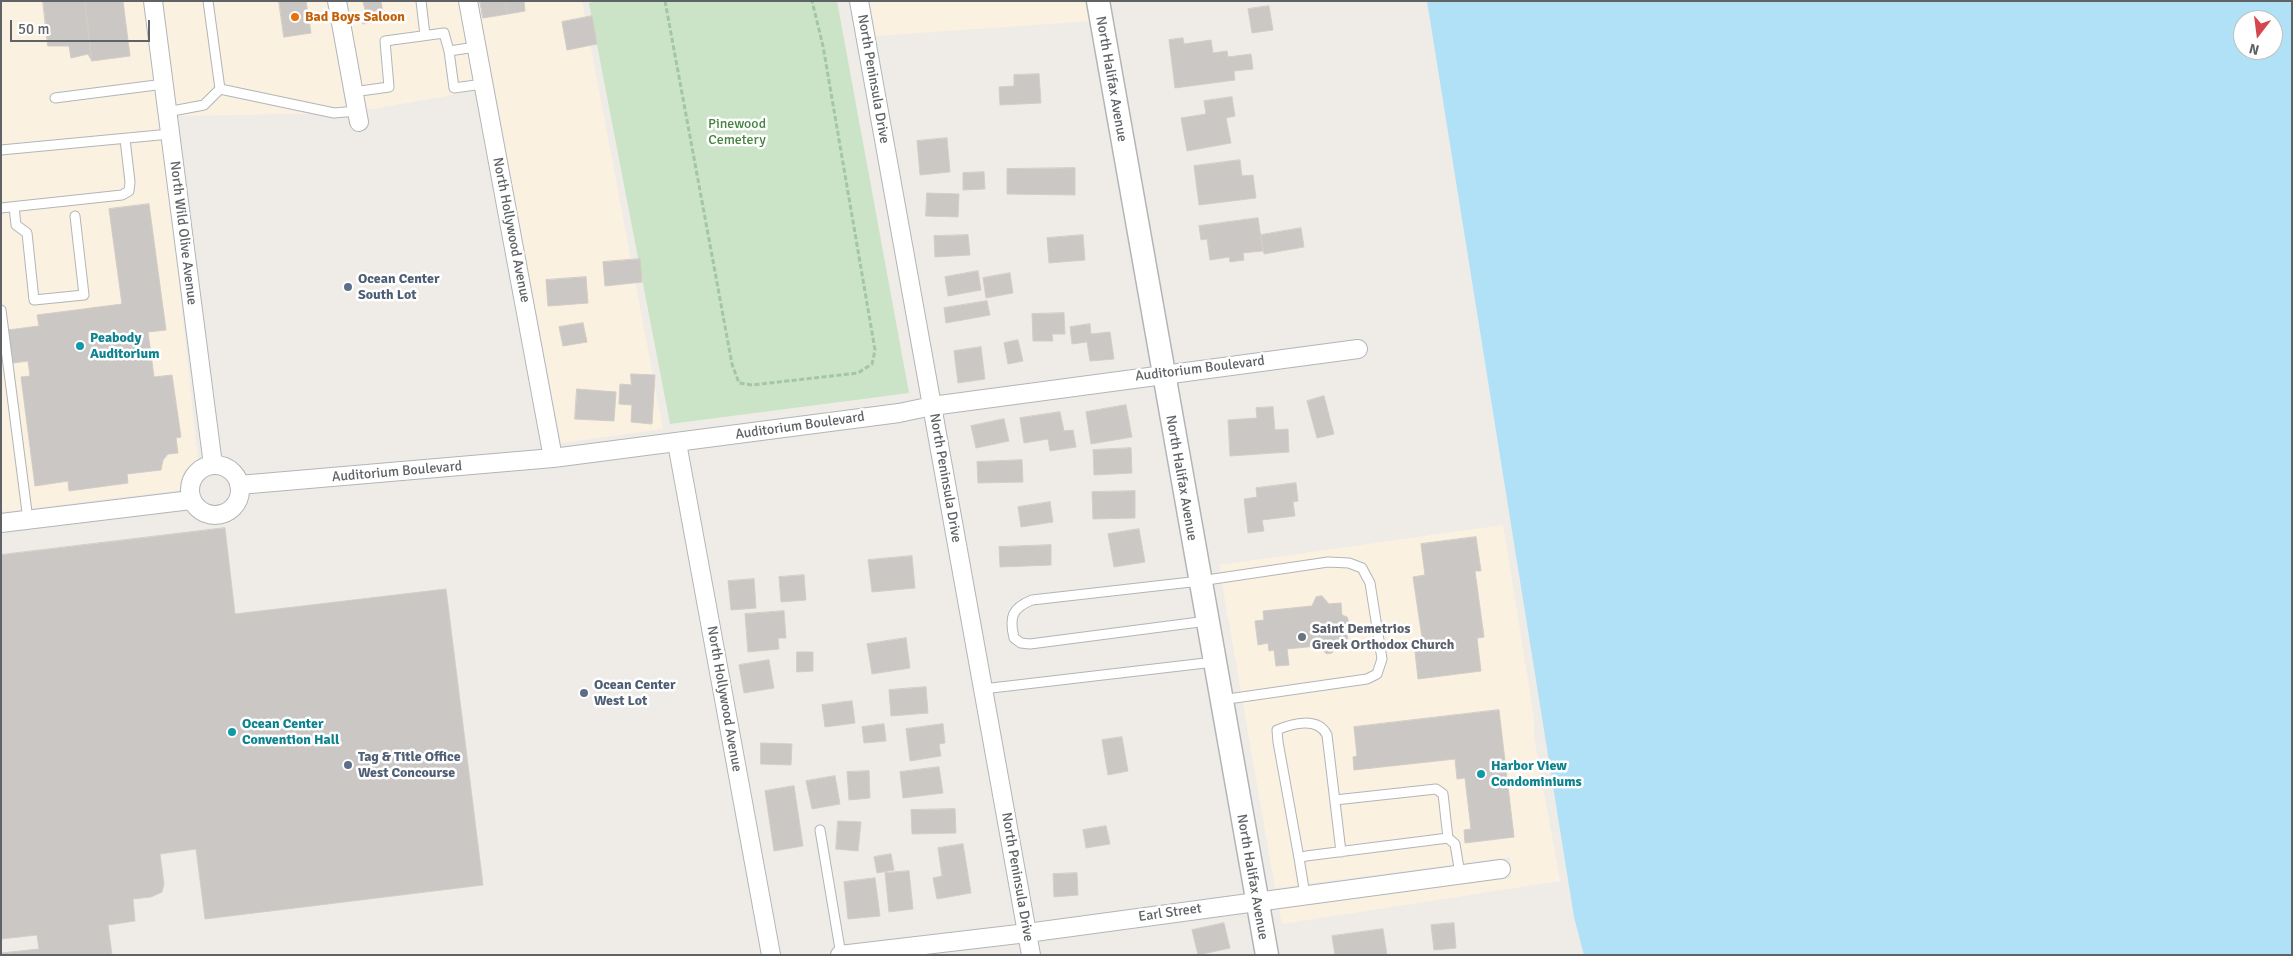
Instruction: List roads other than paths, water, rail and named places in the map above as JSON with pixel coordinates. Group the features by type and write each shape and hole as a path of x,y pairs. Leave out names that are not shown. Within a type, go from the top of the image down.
{"street":[{"name":"North Wild Olive Avenue","path":"153,1 213,465"},
{"path":"337,1 358,116"},
{"name":"North Hollywood Avenue","path":"468,1 553,458"},
{"name":"North Peninsula Drive","path":"859,1 1031,955"},
{"name":"North Halifax Avenue","path":"1098,1 1162,373 1267,955"},
{"name":"Auditorium Boulevard","path":"239,485 553,458 677,443 899,413 932,406 1162,373 1358,349"},
{"name":"North Hollywood Avenue","path":"677,443 771,955"},
{"path":"213,465 227,468 237,478 239,485 238,501 233,508 218,515 202,512 191,500 189,492 193,477 198,471 213,465"},
{"path":"1,523 191,500"},
{"name":"Earl Street","path":"840,955 1027,933 1501,869"}],"lane":[{"path":"208,1 220,89"},
{"path":"421,1 424,35"},
{"path":"354,92 389,87 385,41 444,33 449,51 454,88 483,84"},
{"path":"449,51 476,47"},
{"path":"55,98 164,84"},
{"path":"167,112 204,105 220,89"},
{"path":"220,89 334,113 358,116"},
{"path":"1,150 170,134"},
{"path":"1,208 122,195 129,191 130,182 124,139"},
{"path":"14,207 16,225 27,233 34,300 84,295 75,216"},
{"path":"1,310 28,520"},
{"path":"1206,621 1030,644 1021,643 1014,638 1011,626 1013,616 1020,605 1032,600 1200,581 1328,562 1349,563 1362,568 1370,583 1382,660 1377,674 1367,678 1221,700"},
{"path":"983,689 1214,662"},
{"path":"1304,895 1277,730 1287,726 1316,723 1324,728 1327,735 1342,852"},
{"path":"1335,800 1436,789 1443,794 1448,838"},
{"path":"820,830 840,955"},
{"path":"1299,858 1448,838 1456,844 1460,874"}],"water":[{"path":"1427,1 2292,1 2292,955 1584,955 1574,917"}],"place":[{"name":"Bad Boys Saloon","path":"295,17"},
{"name":"Ocean Center South Lot","path":"348,287"},
{"name":"Peabody Auditorium","path":"80,346"},
{"name":"Saint Demetrios Greek Orthodox Church","path":"1302,637"},
{"name":"Ocean Center West Lot","path":"584,693"},
{"name":"Ocean Center Convention Hall","path":"232,732"},
{"name":"Tag & Title Office West Concourse","path":"348,765"},
{"name":"Harbor View Condominiums","path":"1481,774"}],"park label":[{"name":"Pinewood Cemetery","path":"737,132"}]}
